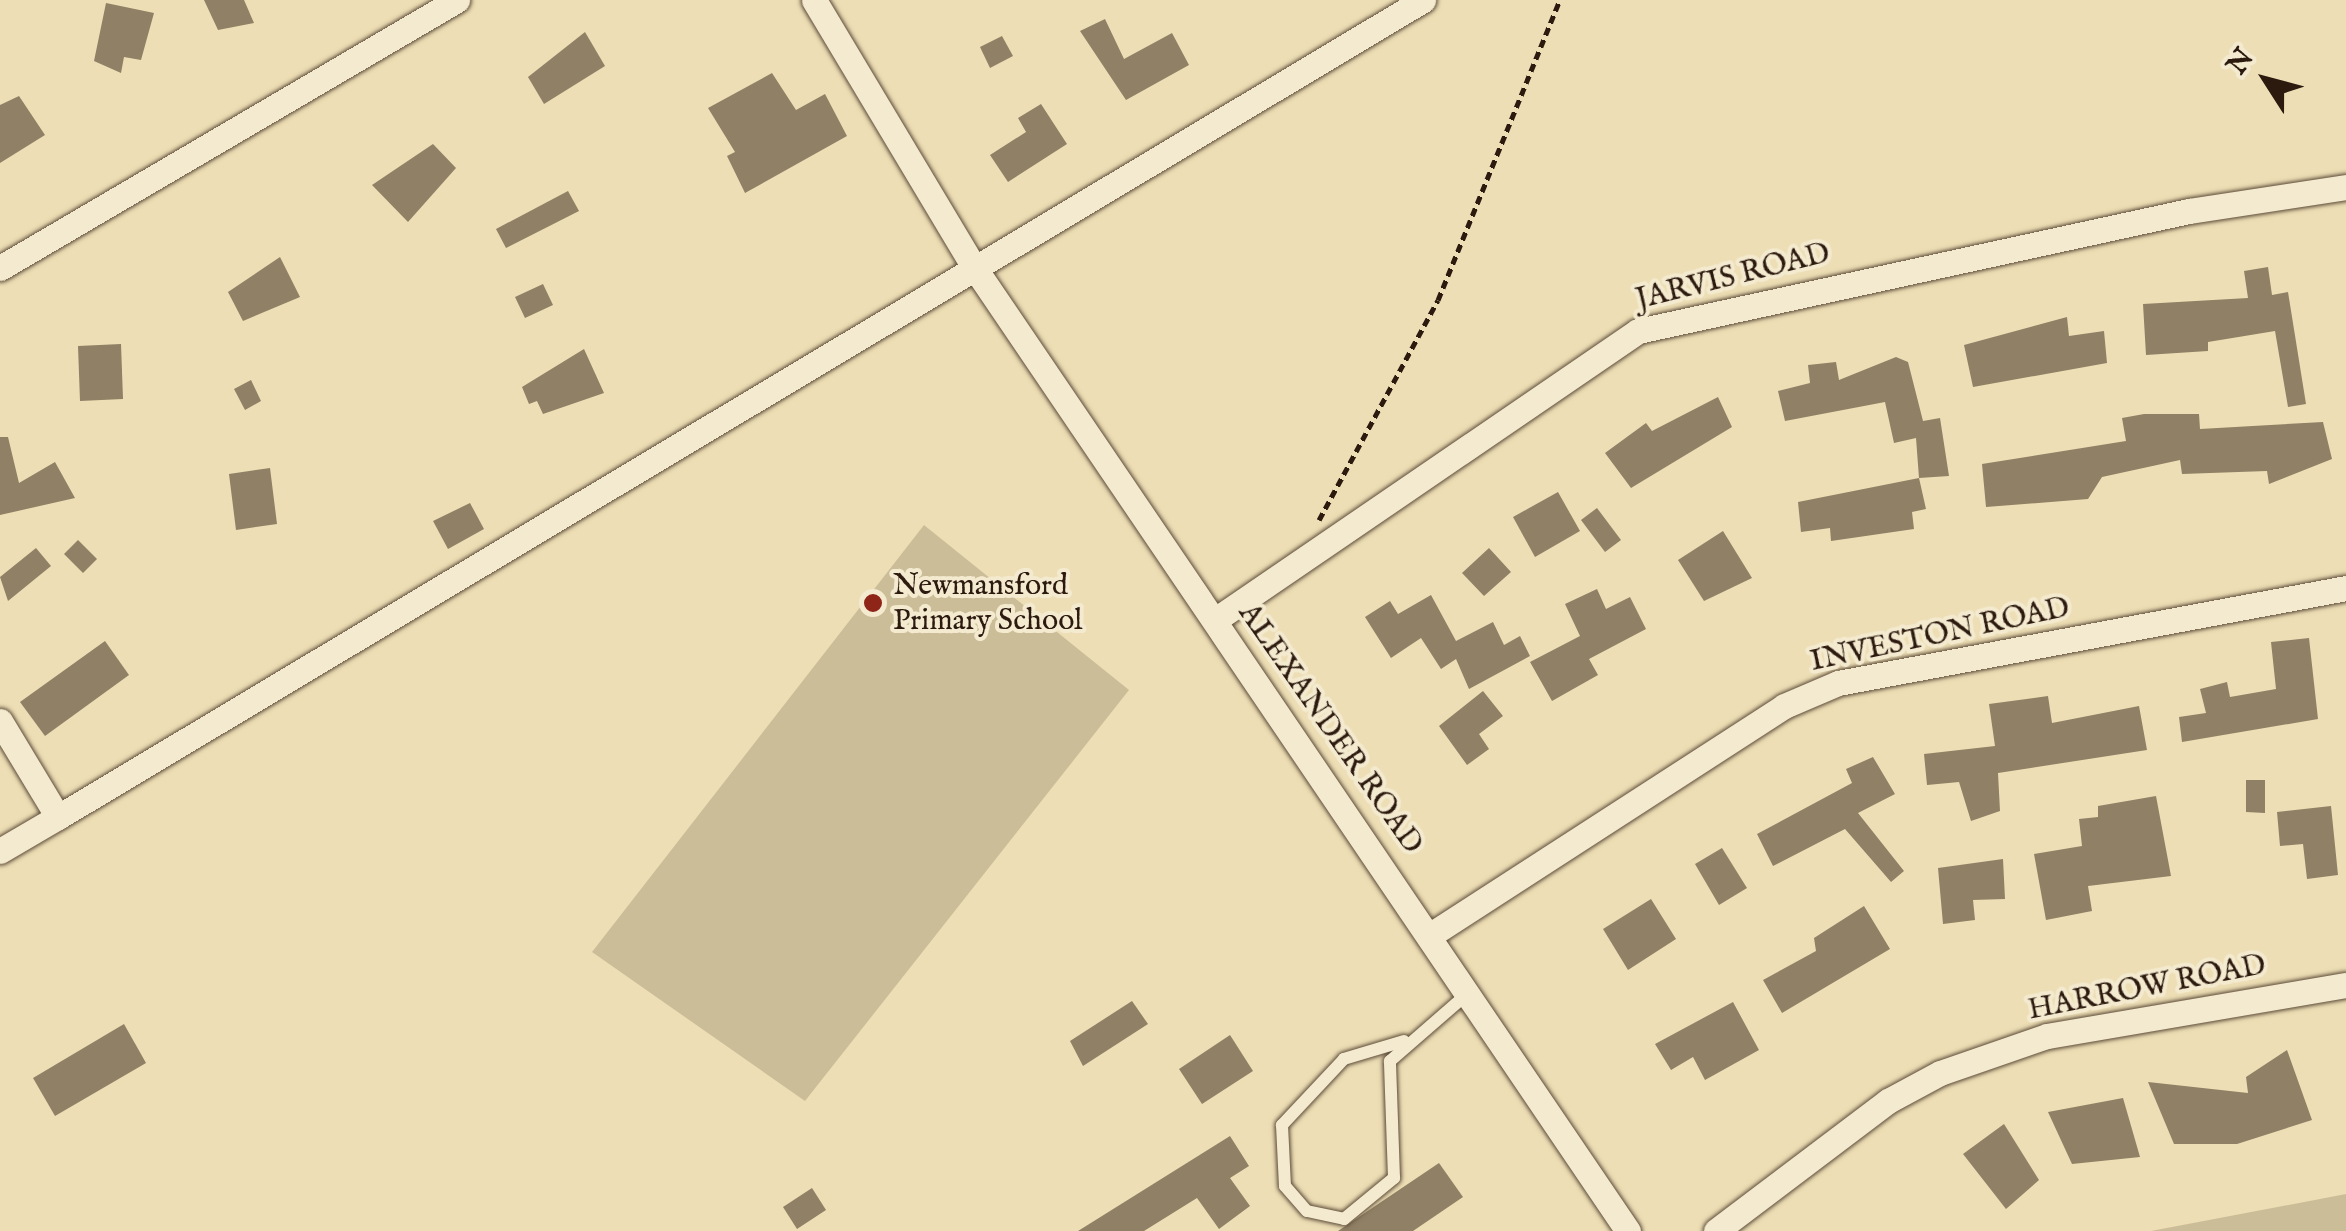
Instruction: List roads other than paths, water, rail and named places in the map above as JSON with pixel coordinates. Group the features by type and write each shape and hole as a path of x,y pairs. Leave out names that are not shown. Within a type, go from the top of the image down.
{"street":[{"path":"0,268 457,0"},
{"name":"ALEXANDER ROAD","path":"814,0 974,267 1432,934 1628,1231"},
{"path":"0,852 1422,0"},
{"name":"JARVIS ROAD","path":"1214,620 1604,349 1656,324 2188,211 2346,186"},
{"name":"INVESTON ROAD","path":"1432,934 1784,706 1838,683 2346,588"},
{"path":"0,721 58,817"},
{"name":"HARROW ROAD","path":"1716,1231 1888,1100 1940,1073 2046,1036 2346,985"}],"lane":[{"path":"1404,1040 1386,1092 1394,1178 1344,1219 1307,1210 1285,1186 1282,1124 1344,1059 1404,1040 1469,992"}],"place":[{"name":"Newmansford Primary School","path":"873,603"}]}
